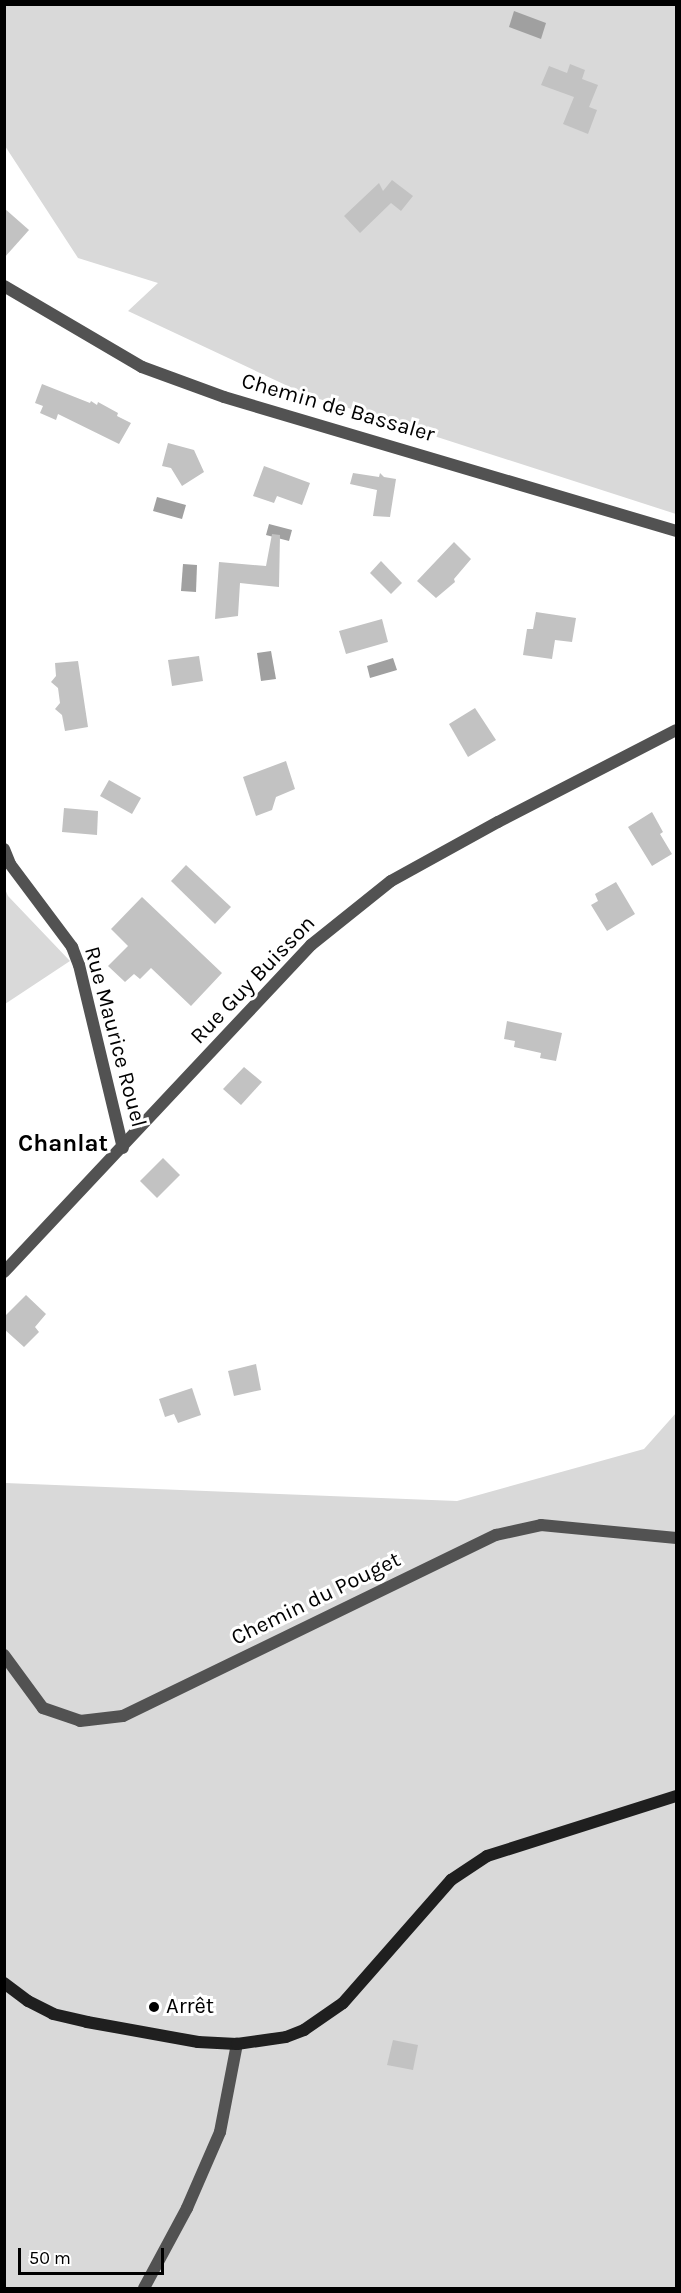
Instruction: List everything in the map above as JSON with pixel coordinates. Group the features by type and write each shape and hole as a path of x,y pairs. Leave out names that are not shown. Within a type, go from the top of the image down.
{"main road":[{"path":"4,1983 28,2001 54,2014 198,2042 237,2044 286,2037 326,2016 344,2003 451,1880 487,1856 676,1796"}],"street":[{"name":"Chemin de Bassaler","path":"4,286 142,367 224,397 676,531"},
{"name":"Rue Guy Buisson","path":"4,1272 123,1149 311,945 391,881 498,822 676,730"},
{"name":"Rue Maurice Rouel","path":"4,849 10,864 72,947 123,1149"},
{"name":"Chemin du Pouget","path":"4,1655 43,1708 80,1720 123,1716 496,1535 541,1525 676,1538"},
{"path":"144,2289 187,2208 220,2132 237,2044"}],"shaded area":[{"path":"4,5 676,5 676,514 307,395 128,311 158,283 78,258 5,146"},
{"path":"514,11 546,23 541,39 509,27"},
{"path":"157,497 186,505 182,519 153,511"},
{"path":"269,524 292,530 289,541 266,535"},
{"path":"183,564 197,565 196,592 181,591"},
{"path":"271,651 276,679 261,681 257,653"},
{"path":"393,658 397,670 370,678 367,666"},
{"path":"5,889 8,896 70,961 5,1004"},
{"path":"676,1413 676,2288 5,2288 5,1483 457,1501 644,1449"}],"building":[{"path":"570,64 585,70 582,79 598,85 589,107 597,110 588,134 563,124 574,97 541,85 549,66 567,73"},
{"path":"392,180 413,196 401,211 391,203 360,233 344,216 379,183 383,191"},
{"path":"4,208 29,230 4,258"},
{"path":"42,384 90,403 91,401 97,405 98,402 131,423 119,444 58,414 56,420 40,413 43,406 35,403"},
{"path":"168,443 194,450 204,472 182,486 171,468 162,466"},
{"path":"264,466 310,483 302,505 277,496 274,503 253,496"},
{"path":"353,473 379,477 380,473 384,477 396,479 390,517 373,516 377,490 350,484"},
{"path":"272,534 280,535 279,587 240,583 238,616 215,619 219,562 266,566"},
{"path":"454,542 471,559 454,579 455,582 436,598 417,581"},
{"path":"381,561 402,583 391,594 370,573"},
{"path":"536,612 576,618 572,642 555,640 552,659 523,655 527,629 533,629"},
{"path":"382,619 388,642 346,654 339,631"},
{"path":"199,656 203,681 172,686 168,660"},
{"path":"78,661 88,727 65,731 62,715 55,709 60,703 58,688 51,682 56,676 55,663"},
{"path":"475,708 496,740 468,757 449,724"},
{"path":"286,761 295,789 276,797 272,810 256,816 243,777"},
{"path":"109,780 141,798 132,814 100,796"},
{"path":"64,808 98,811 97,835 62,832"},
{"path":"652,812 663,832 660,834 672,854 652,866 628,827"},
{"path":"186,865 231,907 215,924 171,881"},
{"path":"616,882 635,914 607,931 591,905 598,901 595,894"},
{"path":"142,897 222,973 191,1006 151,968 140,979 134,974 125,982 108,966 128,946 111,929"},
{"path":"507,1021 562,1033 556,1061 540,1058 541,1053 514,1047 515,1041 504,1039"},
{"path":"244,1067 262,1082 241,1105 223,1089"},
{"path":"163,1158 180,1175 157,1198 140,1181"},
{"path":"26,1295 46,1314 35,1327 39,1332 24,1347 4,1329 4,1317"},
{"path":"256,1364 261,1390 234,1396 228,1371"},
{"path":"192,1388 201,1415 178,1423 174,1414 165,1417 159,1399"},
{"path":"393,2040 418,2045 413,2070 387,2065"}],"place":[{"name":"Arrêt","path":"154,2007"}],"district":[{"name":"Chanlat","path":"63,1144"}]}
